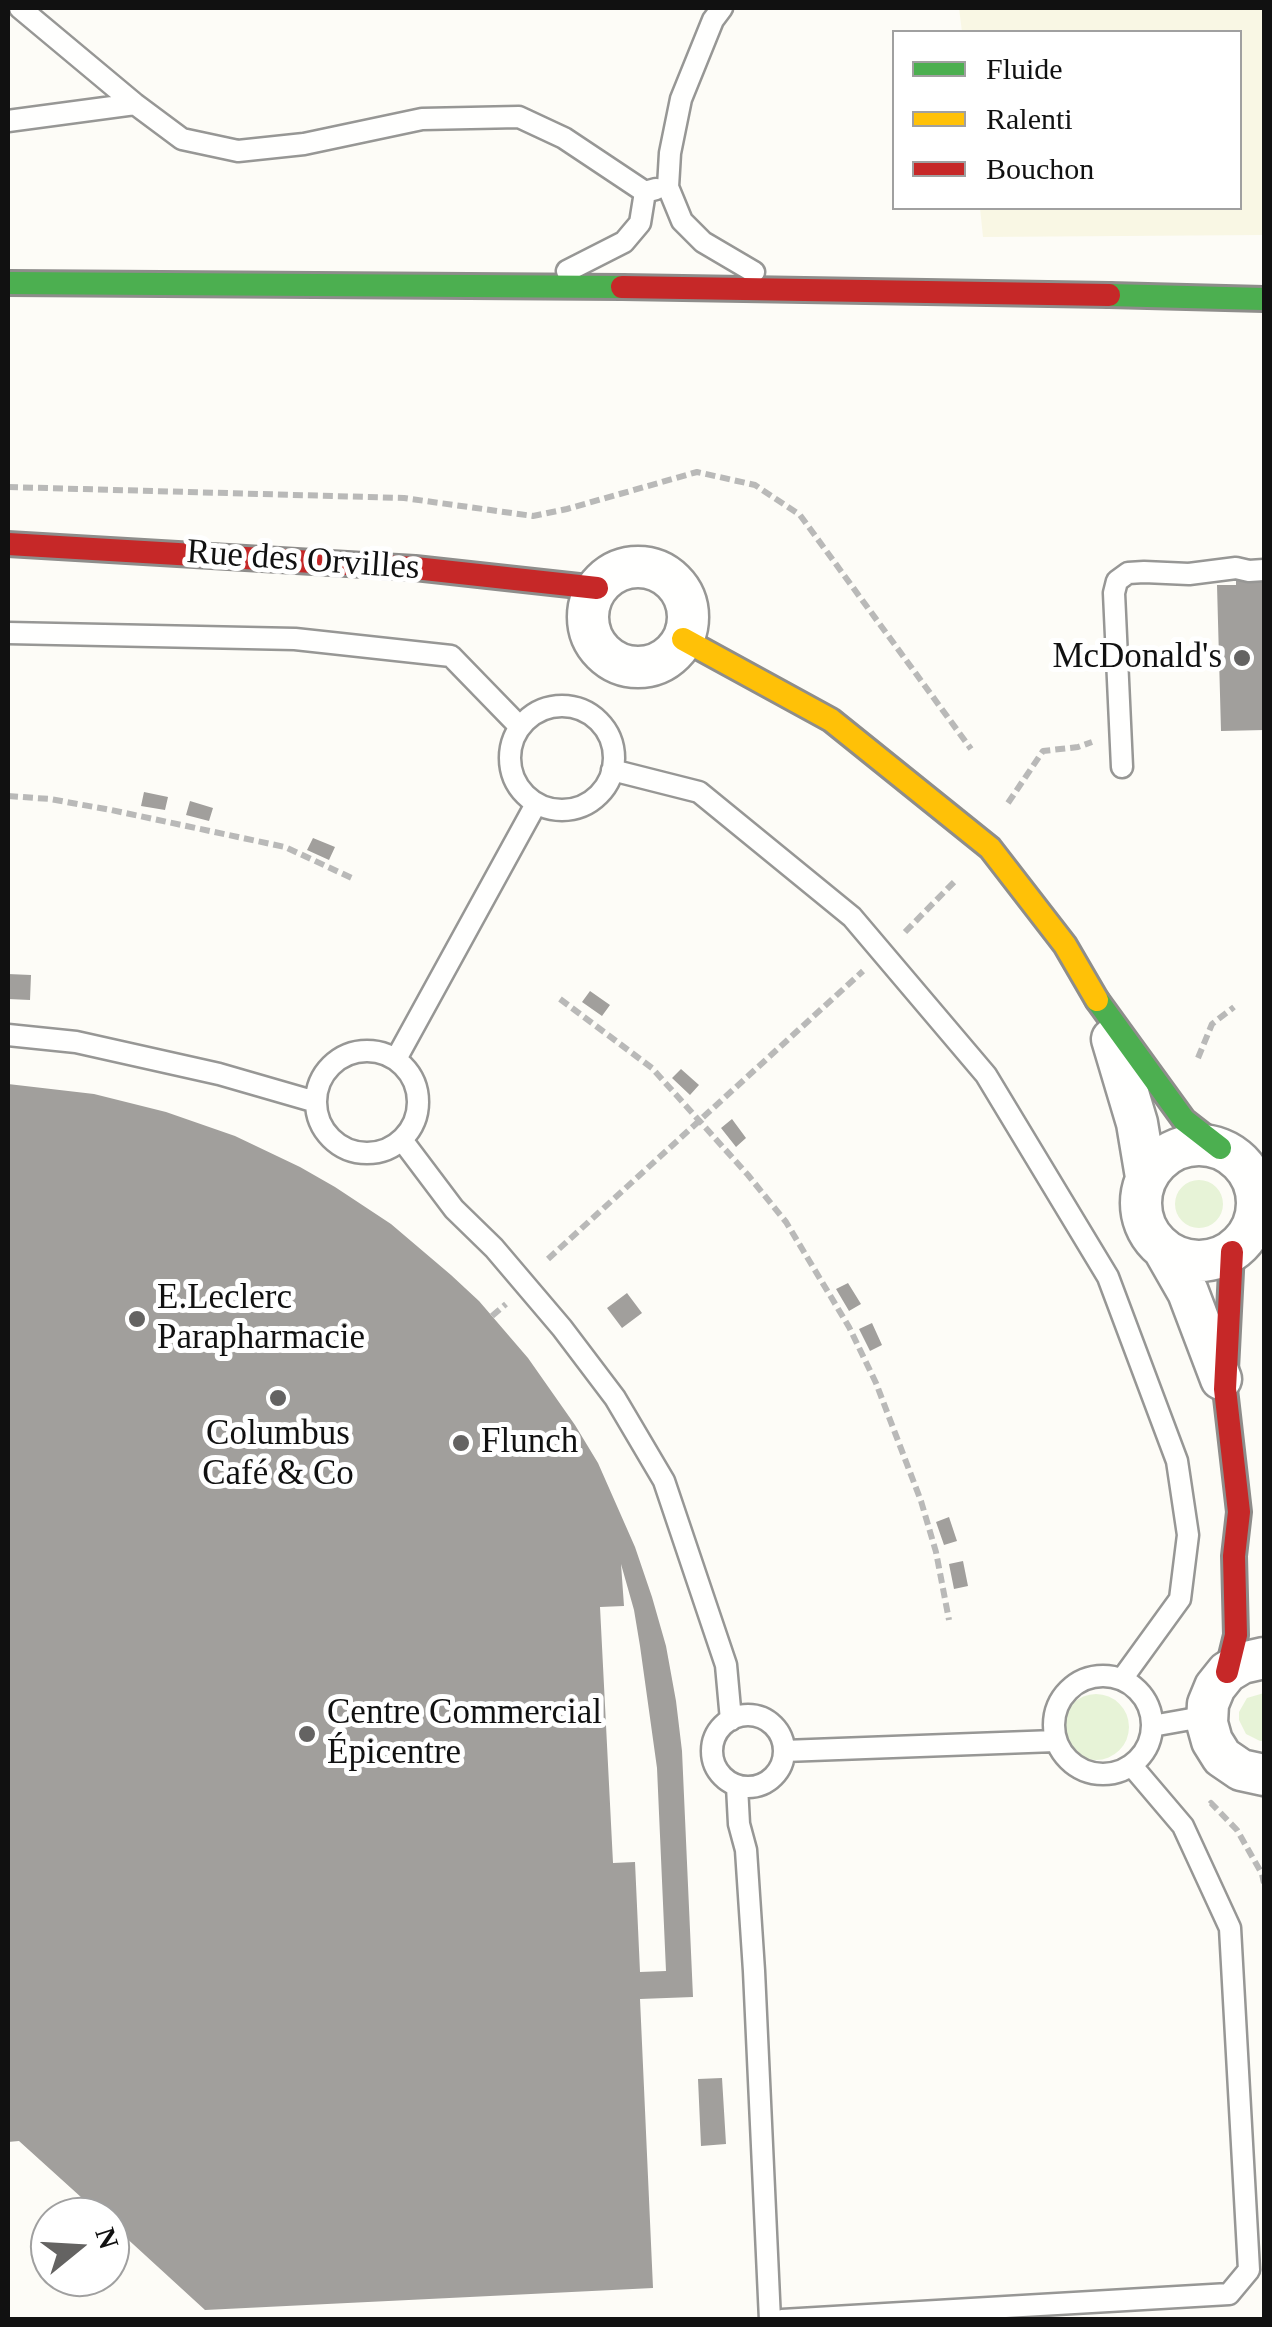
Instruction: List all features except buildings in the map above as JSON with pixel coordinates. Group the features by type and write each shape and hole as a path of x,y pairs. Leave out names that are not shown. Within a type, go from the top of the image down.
{"street":[{"path":"8,283 781,288 1264,299"},
{"name":"Rue des Orvilles","path":"8,544 416,568 597,588"},
{"path":"623,569 656,570 670,578 687,606 683,638 659,662 642,667 625,665 598,647 588,618 590,602 608,576 623,569"},
{"path":"683,638 831,720 990,848 1065,944 1103,1011 1184,1120 1243,1162 1252,1177 1258,1207 1248,1239 1225,1389"},
{"path":"1103,1011 1137,1123 1146,1176"},
{"path":"1227,1672 1236,1635 1234,1556 1239,1512 1225,1389 1188,1292 1144,1224 1141,1192 1156,1163 1186,1146 1204,1144 1243,1162"},
{"path":"1164,1250 1190,1262 1205,1262 1219,1258 1248,1239"},
{"path":"1239,1512 1264,1585"},
{"path":"1264,1658 1242,1662 1227,1672 1208,1704 1207,1723 1222,1757 1253,1772 1264,1804"}],"lane":[{"path":"20,8 182,139 238,151 304,144 422,119 519,117 564,138 645,192 668,187"},
{"path":"715,12 682,99 670,152 668,187 682,221 704,242 781,288"},
{"path":"8,121 135,104"},
{"path":"540,286 624,242 640,223 645,192"},
{"path":"1122,767 1114,593 1117,581 1128,573 1264,570"},
{"path":"8,633 295,639 451,656 520,727"},
{"path":"560,706 576,708 590,714 610,738 612,770 596,798 583,806 551,810 536,804 513,778 512,743 531,716 560,706"},
{"path":"612,770 699,792 852,917 986,1075 1108,1277 1177,1461 1188,1534 1180,1599 1122,1679"},
{"path":"396,1059 536,804"},
{"path":"8,1035 76,1042 205,1071 316,1102"},
{"path":"366,1050 396,1059 415,1083 418,1113 411,1128 388,1149 371,1153 355,1152 339,1144 326,1133 316,1102 318,1086 326,1072 336,1061 366,1050"},
{"path":"402,1140 454,1209 494,1248 562,1328 615,1398 664,1481 726,1664 731,1720"},
{"path":"1106,1676 1134,1686 1145,1698 1152,1726 1143,1755 1132,1766 1103,1775 1074,1765 1063,1754 1053,1724 1056,1709 1075,1684 1090,1677 1106,1676"},
{"path":"755,1716 776,1728 784,1751 777,1772 769,1780 748,1788 726,1780 719,1772 712,1749 715,1738 731,1720 755,1716"},
{"path":"1152,1726 1208,1716"},
{"path":"784,1751 1056,1740"},
{"path":"782,2320 1229,2294 1249,2270 1230,1928 1184,1826 1132,1766"},
{"path":"737,1786 739,1824 746,1850 754,1972 770,2320"}],"path":[{"path":"1005,808 1044,751 1078,747"},
{"path":"8,796 111,810 285,847 354,879"},
{"path":"900,936 959,877"},
{"path":"548,1259 864,970"},
{"path":"560,999 652,1068 786,1222 849,1328 876,1384 920,1500 936,1552 949,1620"},
{"path":"1197,1061 1212,1024 1234,1007"},
{"path":"1179,1820 1212,1803 1237,1830 1264,1883"}],"shaded area":[{"path":"959,8 1264,8 1264,235 983,237 980,210 1242,210 1242,30 962,30"}],"green space":[{"path":"1199,1180 1216,1187 1223,1204 1216,1221 1199,1228 1182,1221 1175,1204 1182,1187"},
{"path":"1264,1693 1264,1741 1260,1741 1246,1734 1239,1712 1247,1698"},
{"path":"1096,1694 1119,1704 1129,1727 1119,1750 1096,1760 1073,1750 1063,1727 1073,1704"}],"traffic: fast":[{"path":"8,283 622,287"},
{"path":"1109,295 1264,299"},
{"path":"1097,1000 1184,1120 1220,1148"}],"traffic: slow":[{"path":"683,639 831,720 990,848 1065,945 1097,1000"}],"traffic: jam":[{"path":"622,287 1109,295"},
{"path":"8,544 415,568 597,588"},
{"path":"1227,1672 1236,1635 1234,1556 1239,1512 1225,1389 1232,1252"}],"place":[{"name":"McDonald's","path":"1242,658"},
{"name":"E.Leclerc Parapharmacie","path":"137,1319"},
{"name":"Columbus Café & Co","path":"278,1398"},
{"name":"Flunch","path":"461,1443"},
{"name":"Centre Commercial Épicentre","path":"307,1734"}]}
